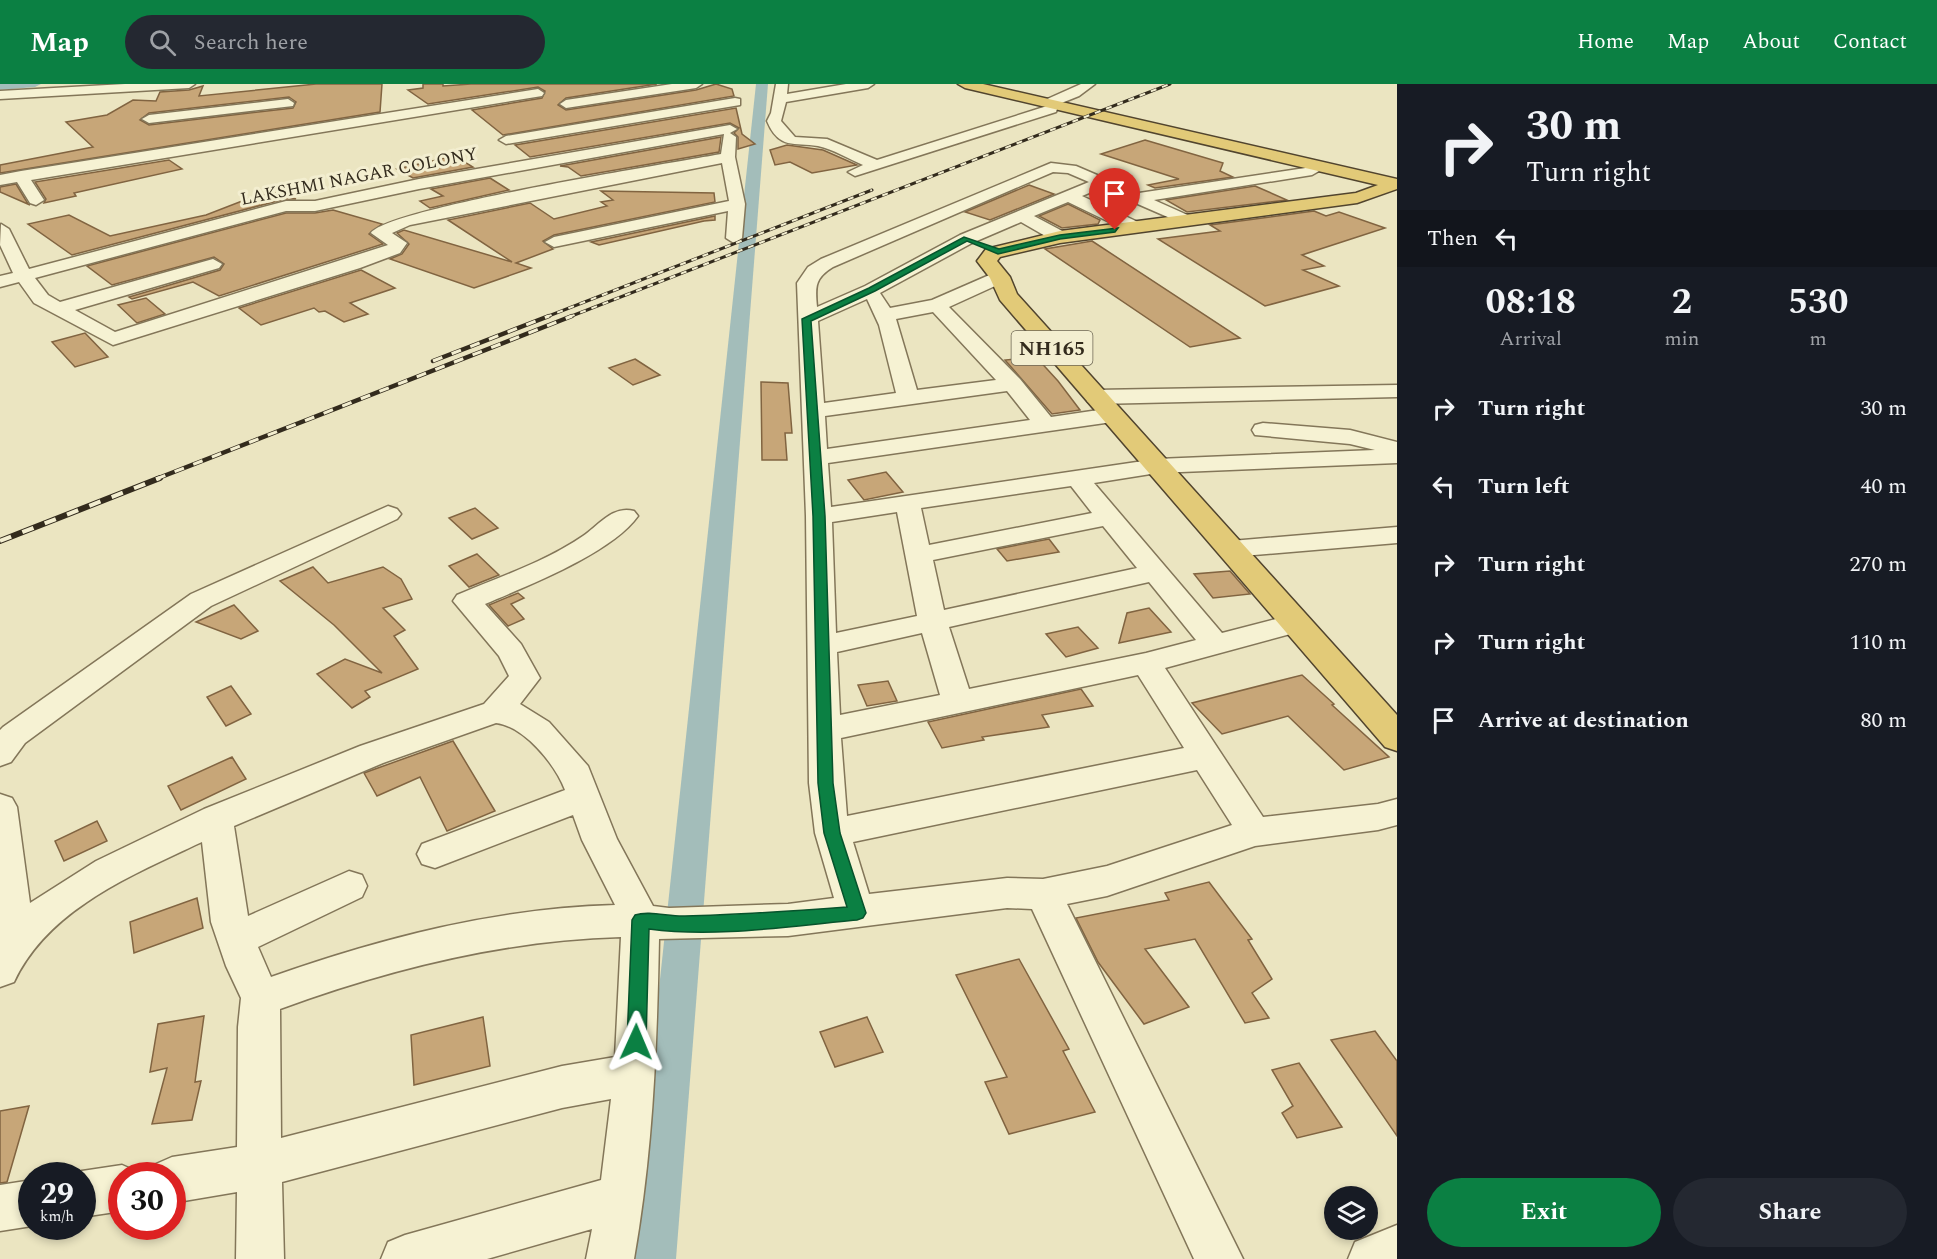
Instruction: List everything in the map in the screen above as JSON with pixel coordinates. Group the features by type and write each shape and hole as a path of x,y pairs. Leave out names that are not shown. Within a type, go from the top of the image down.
{"highway":[{"path":"958,85 1394,187"},
{"path":"1050,106 1312,171 1394,187"},
{"path":"998,252 1060,237 1357,198 1394,187"},
{"name":"NH165","path":"998,252 987,261 1000,277 1007,296 1397,738"}],"street":[{"path":"0,95 189,84"},
{"path":"566,104 694,84"},
{"path":"734,238 736,204 728,157 730,129 738,84"},
{"path":"782,84 774,121 777,128 789,140 822,142 878,166"},
{"path":"779,99 868,84"},
{"path":"855,172 1050,106 1089,84"},
{"path":"0,180 306,130 457,100 538,93"},
{"path":"506,140 687,108 735,102"},
{"path":"149,119 291,108 306,130"},
{"name":"LAKSHMI NAGAR COLONY","path":"0,282 286,206 315,206 419,184 730,129"},
{"path":"1,229 23,275 41,299 113,339 354,264 394,249 398,243 379,233 404,221 506,198 728,157"},
{"path":"857,913 832,833 826,783 819,516 806,319 806,283 814,271 852,250 1051,167 1064,167 1186,220"},
{"path":"1138,198 1312,171"},
{"path":"21,176 36,200"},
{"path":"806,319 872,290 966,238 1102,182"},
{"path":"1068,196 1134,227"},
{"path":"554,242 736,204"},
{"path":"1020,215 1060,237"},
{"path":"925,219 998,252"},
{"path":"57,309 213,264"},
{"path":"884,315 937,305 1000,277"},
{"path":"872,290 890,325 908,396"},
{"path":"937,305 1012,384 1046,425"},
{"path":"812,411 908,396 1012,384"},
{"path":"1096,397 1397,391"},
{"path":"815,458 1112,416"},
{"path":"1263,430 1350,437 1397,449"},
{"path":"819,516 1157,466 1397,456"},
{"path":"1076,477 1216,645"},
{"path":"907,502 933,623 958,704"},
{"path":"0,754 14,735 201,600 388,514"},
{"path":"495,712 525,678 511,651 467,601 545,568 590,543 625,516"},
{"path":"918,555 1110,517"},
{"path":"1231,549 1397,535"},
{"path":"822,646 1157,572"},
{"path":"824,730 958,704 1146,663 1295,622"},
{"path":"1146,663 1254,832"},
{"path":"8,955 66,897 124,864 216,819 363,757 495,712 516,714 538,730 568,764 600,840 655,922 622,1197 610,1259"},
{"path":"832,833 1205,756"},
{"path":"435,854 583,797"},
{"path":"0,807 8,955"},
{"path":"261,998 351,966 446,943 564,922 756,922 857,913 1007,893 1043,894 1107,881 1254,832 1378,817 1397,812"},
{"path":"216,819 234,939 261,998 258,1027 260,1259"},
{"path":"234,939 350,886"},
{"path":"1043,894 1219,1259"},
{"path":"186,1178 258,1166 562,1087 635,1074"},
{"path":"405,1259 622,1197"},
{"path":"0,1208 18,1205"},
{"path":"1372,1259 1397,1249"}],"building":[{"path":"316,84 382,84 380,112 0,173 0,165 93,147 66,122 107,115 133,100 156,101 160,92 189,90 203,86 199,96","holes":["289,97 296,102 293,108 149,125 140,120 149,113"]},
{"path":"423,84 443,84 443,86 657,84 566,98 558,105 566,110 696,90 716,84 732,89 734,96 503,135 472,110 542,98 545,91 538,87 428,104 408,90 423,88"},
{"path":"736,108 742,134 755,144 738,149 738,137 734,133 739,128 730,123 530,157 515,145"},
{"path":"721,137 719,152 581,176 568,167 560,166"},
{"path":"1145,140 1223,163 1220,171 1233,177 1155,188 1148,185 1179,179 1101,154"},
{"path":"787,145 823,150 857,165 812,173 790,162 775,165 770,150"},
{"path":"445,158 452,161 460,159 473,167 413,178 397,169"},
{"path":"169,160 182,169 74,193 76,196 44,203 46,199 35,182"},
{"path":"490,178 509,190 430,208 420,201 443,196 431,189"},
{"path":"16,184 30,205 0,192 0,187"},
{"path":"1029,185 1054,194 990,220 965,212"},
{"path":"1255,186 1287,200 1187,212 1166,200"},
{"path":"601,191 714,193 715,202 554,235 543,241 553,249 516,263 531,268 474,288 390,259 402,254 409,244 397,233 404,230 512,262 448,220 530,203 554,219 607,206 601,202 613,200"},
{"path":"275,193 296,199 285,199 72,255 28,224 69,215 110,236 206,215 255,196"},
{"path":"1068,204 1100,220 1098,224 1062,228 1039,216"},
{"path":"333,210 382,224 369,234 383,244 219,296 193,282 132,299 129,297 220,270 224,264 214,257 112,285 87,266 286,213 315,213"},
{"path":"1314,211 1326,216 1339,212 1385,228 1302,255 1324,266 1303,270 1339,286 1265,306 1158,239 1220,231 1210,225"},
{"path":"715,216 715,220 599,245 591,242"},
{"path":"1092,241 1240,338 1190,347 1045,249"},
{"path":"361,270 395,288 350,303 368,314 344,322 325,311 319,312 314,308 261,325 239,308"},
{"path":"146,298 165,314 137,323 118,305"},
{"path":"85,333 108,357 75,367 52,342"},
{"path":"1036,357 1080,410 1052,414 1005,360"},
{"path":"635,359 660,375 633,385 609,368"},
{"path":"761,382 788,383 792,433 785,433 787,460 762,460"},
{"path":"886,472 903,492 864,500 848,480"},
{"path":"475,508 498,528 472,539 449,518"},
{"path":"1049,539 1059,552 1007,561 997,549"},
{"path":"477,554 499,575 469,587 449,566"},
{"path":"313,567 328,583 383,567 401,579 412,599 383,608 405,630 394,636 418,669 365,691 370,697 352,708 317,674 345,659 382,673 334,625 280,581"},
{"path":"1230,571 1250,594 1213,598 1194,574"},
{"path":"518,593 524,598 511,604 524,619 508,626 489,605"},
{"path":"234,605 258,631 241,639 196,622"},
{"path":"1149,608 1171,632 1119,643 1127,613"},
{"path":"1078,627 1098,648 1066,657 1046,634"},
{"path":"1302,675 1389,757 1344,770 1288,716 1222,734 1192,703"},
{"path":"888,681 897,701 867,706 858,685"},
{"path":"231,686 251,714 226,726 207,697"},
{"path":"1081,689 1093,706 1042,715 1049,727 982,737 984,740 942,748 928,722"},
{"path":"453,741 495,811 447,831 420,777 377,796 364,773"},
{"path":"232,757 246,779 181,810 168,786"},
{"path":"97,821 107,841 64,861 55,841"},
{"path":"1209,882 1252,939 1248,940 1272,979 1252,993 1269,1018 1245,1023 1195,939 1145,949 1189,1007 1144,1024 1098,962 1076,918 1169,900 1165,893"},
{"path":"197,898 203,928 134,953 130,922"},
{"path":"1019,959 1069,1049 1063,1051 1095,1112 1009,1134 985,1082 1007,1077 956,975"},
{"path":"204,1016 195,1082 201,1081 192,1120 152,1124 167,1068 150,1072 158,1024"},
{"path":"483,1017 490,1066 414,1085 411,1035"},
{"path":"867,1017 883,1052 835,1067 820,1032"},
{"path":"1375,1031 1397,1061 1397,1136 1331,1040"},
{"path":"1299,1063 1342,1127 1297,1138 1282,1113 1293,1106 1272,1070"},
{"path":"29,1106 7,1182 0,1183 0,1111"}],"waterway":[{"path":"0,86 35,84"},
{"path":"653,1259 762,84"}],"railway":[{"path":"569,317 1170,84"},
{"path":"546,317 872,190"},
{"path":"433,361 549,316"},
{"path":"156,479 572,316"},
{"path":"0,541 160,478"}],"route":[{"path":"636,1042 641,920 669,924 756,922 857,913 832,833 826,783 819,516 806,319 872,290 966,238 998,252 1060,237 1115,230"}]}
